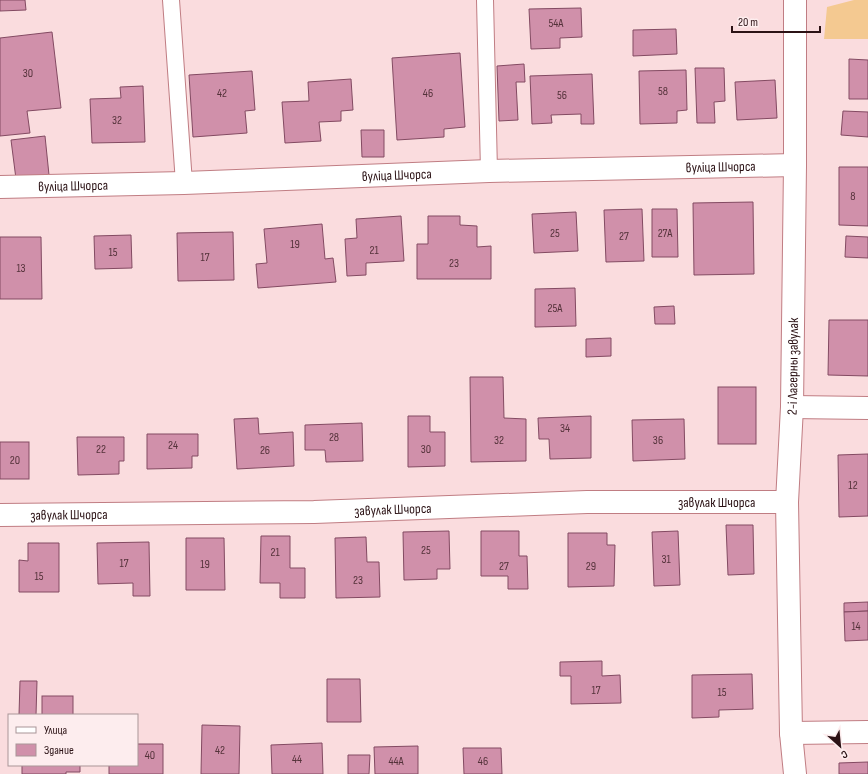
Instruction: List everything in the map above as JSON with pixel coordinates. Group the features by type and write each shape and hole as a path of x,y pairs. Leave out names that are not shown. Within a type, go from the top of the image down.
{"street":[{"name":"2-і Лагерны завулак","path":"795,0 795,165 792,407 787,502 791,733 795,774"},
{"name":"вуліца Шчорса","path":"0,187 184,183 489,172 795,165"},
{"path":"792,407 868,408"},
{"name":"завулак Шчорса","path":"0,514 314,512 587,502 787,502"},
{"path":"791,733 868,732"}],"lane":[{"path":"171,0 184,183"},
{"path":"485,0 489,172"}],"shaded area":[{"path":"854,0 868,0 868,39 824,39 827,7"}],"building":[{"path":"0,0 25,0 26,10 0,11"},
{"path":"581,8 582,37 560,38 560,48 531,49 529,9"},
{"path":"676,29 677,54 633,56 633,30"},
{"path":"52,32 61,108 27,111 30,133 0,136 0,38"},
{"path":"460,53 465,127 444,129 444,137 397,140 392,58"},
{"path":"849,59 868,60 868,99 849,99"},
{"path":"524,64 525,82 516,82 518,120 499,121 497,66"},
{"path":"695,68 724,68 725,101 714,102 715,123 697,123"},
{"path":"686,70 687,110 677,111 677,123 640,124 639,71"},
{"path":"252,71 255,110 245,111 247,133 193,137 189,75"},
{"path":"592,74 594,124 581,124 581,114 551,115 552,123 532,124 530,76"},
{"path":"351,79 353,110 341,111 341,121 319,122 321,141 285,143 282,102 309,101 308,82"},
{"path":"775,80 777,118 737,120 735,82"},
{"path":"143,86 145,142 92,143 90,99 121,98 120,87"},
{"path":"843,111 868,112 868,137 841,135"},
{"path":"361,130 384,130 384,157 362,157"},
{"path":"45,136 49,175 16,179 11,140"},
{"path":"839,167 868,167 868,226 839,225"},
{"path":"753,202 754,274 694,275 693,203"},
{"path":"642,209 644,261 606,262 604,210"},
{"path":"652,209 677,209 678,257 652,257"},
{"path":"576,212 578,251 534,253 532,214"},
{"path":"401,216 404,261 366,263 366,275 347,276 345,239 357,238 356,219"},
{"path":"428,216 460,216 460,225 477,226 477,247 491,246 491,279 417,279 417,244 428,244"},
{"path":"322,224 325,259 333,258 336,282 258,288 256,264 267,263 264,229"},
{"path":"233,232 234,280 178,281 177,233"},
{"path":"131,235 132,268 95,269 94,236"},
{"path":"846,236 868,237 868,258 845,257"},
{"path":"0,237 41,237 42,299 0,299"},
{"path":"575,288 576,326 535,327 535,289"},
{"path":"674,306 675,324 655,324 654,307"},
{"path":"829,320 868,320 868,376 828,375"},
{"path":"611,338 611,356 586,357 586,339"},
{"path":"470,377 503,377 504,418 526,419 526,461 471,462"},
{"path":"718,387 756,387 756,444 718,444"},
{"path":"408,416 430,416 430,432 445,432 445,466 408,467"},
{"path":"591,416 591,458 550,459 549,439 539,439 538,418"},
{"path":"258,418 259,434 293,432 294,466 237,469 234,419"},
{"path":"684,419 685,459 633,461 632,420"},
{"path":"362,423 363,461 326,462 325,450 305,450 305,425"},
{"path":"147,434 198,434 198,456 192,456 192,468 147,469"},
{"path":"77,437 124,437 124,461 119,461 119,474 78,475"},
{"path":"0,442 29,442 29,479 0,479"},
{"path":"868,454 868,516 839,517 838,455"},
{"path":"726,525 753,525 754,574 728,575"},
{"path":"449,531 450,569 437,569 437,579 404,580 403,532"},
{"path":"481,531 519,531 519,556 527,556 528,589 508,589 508,576 481,576"},
{"path":"678,531 680,585 654,586 652,532"},
{"path":"568,533 607,533 607,545 615,545 614,586 568,587"},
{"path":"261,536 290,536 290,568 305,568 305,598 280,598 280,583 260,583"},
{"path":"366,537 367,562 379,562 380,597 336,598 335,538"},
{"path":"186,538 224,538 225,590 186,590"},
{"path":"149,542 150,596 133,596 133,583 98,584 97,543"},
{"path":"28,543 59,543 59,592 19,592 19,560 28,561"},
{"path":"868,602 868,611 844,612 844,603"},
{"path":"868,611 868,640 845,641 844,612"},
{"path":"602,661 602,676 620,675 621,703 571,704 571,676 560,676 560,662"},
{"path":"752,674 753,709 719,710 719,717 692,718 692,675"},
{"path":"327,679 360,679 361,722 327,722"},
{"path":"20,681 37,681 36,714 19,714"},
{"path":"42,696 73,696 73,714 42,714"},
{"path":"202,725 240,726 239,774 201,774"},
{"path":"322,743 323,774 272,774 271,745"},
{"path":"138,744 163,744 163,774 109,774 109,766 138,766"},
{"path":"418,746 418,774 375,774 374,747"},
{"path":"463,748 501,748 502,774 464,774"},
{"path":"348,755 370,755 369,774 348,774"},
{"path":"868,762 868,774 839,774 839,763"},
{"path":"22,766 80,766 80,772 66,772 66,774 22,774"}]}
